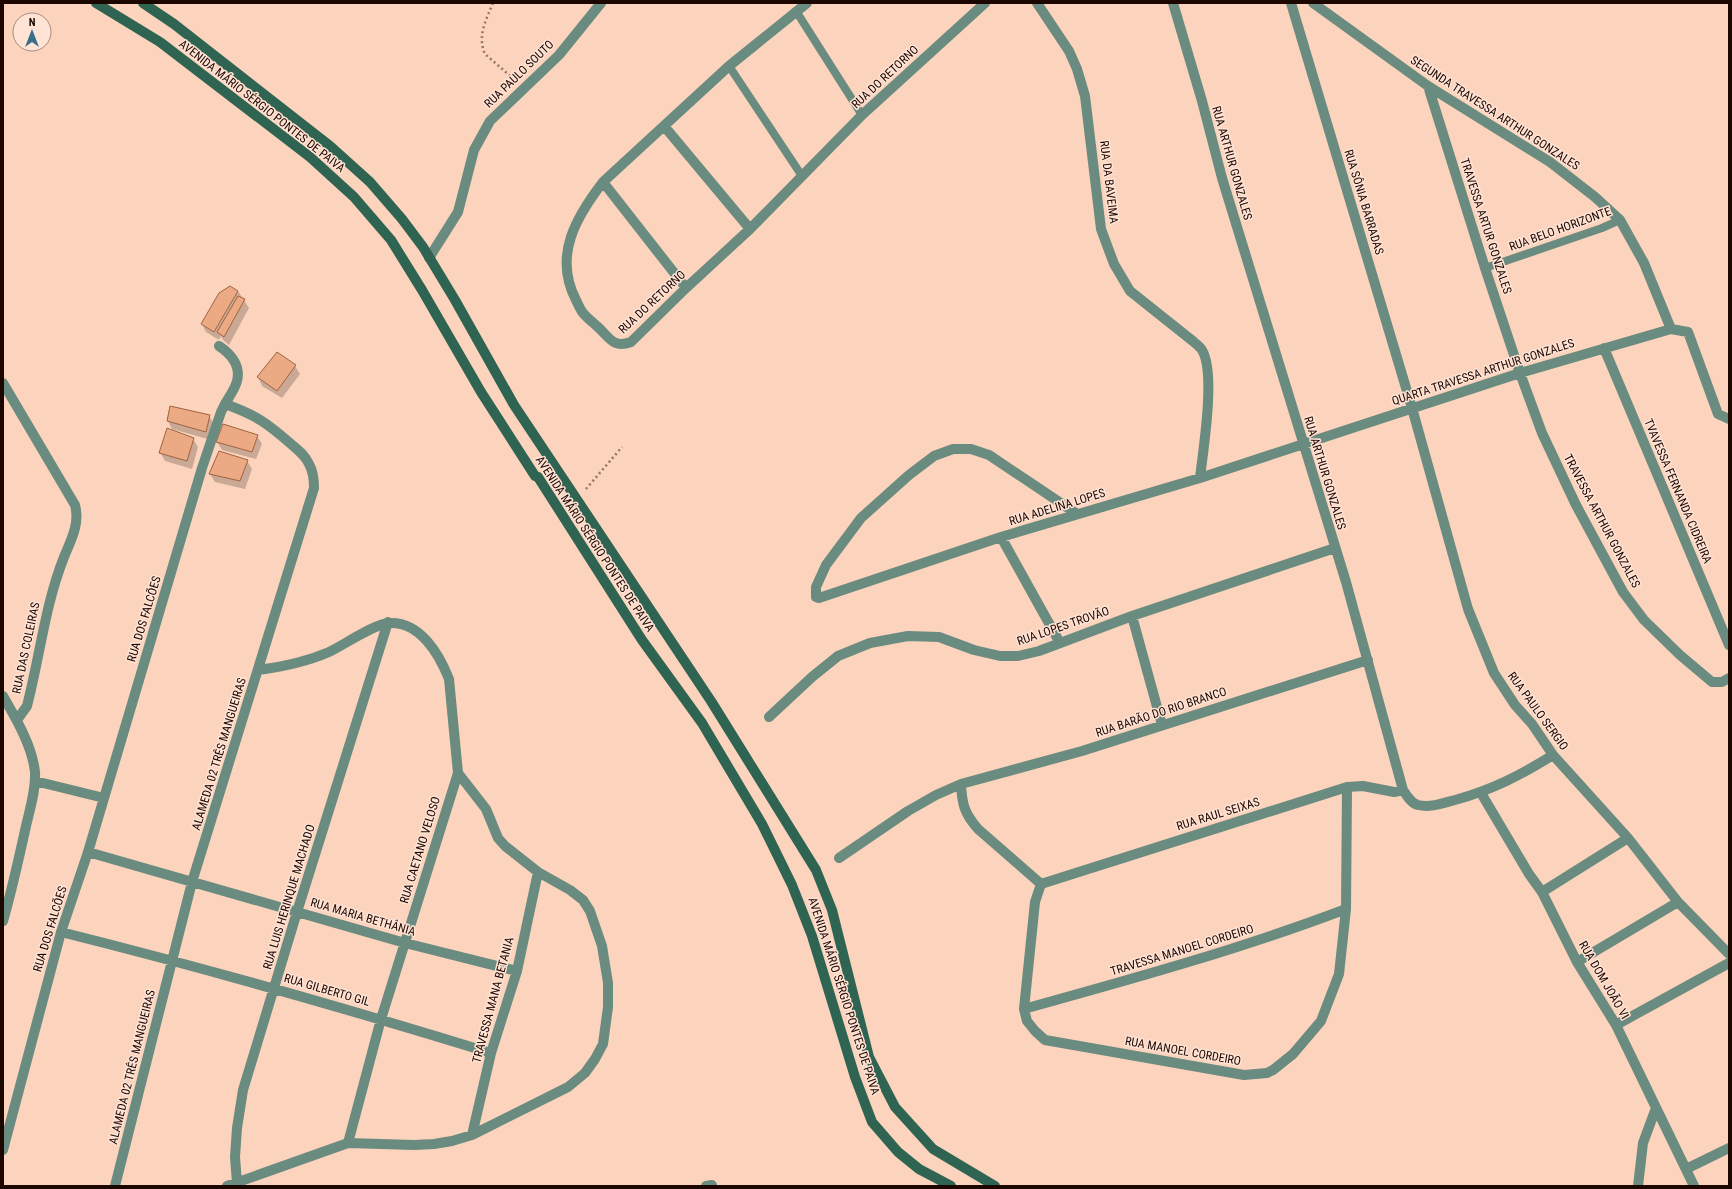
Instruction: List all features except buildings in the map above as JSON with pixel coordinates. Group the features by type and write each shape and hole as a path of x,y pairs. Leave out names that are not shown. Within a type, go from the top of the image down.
{"main road":[{"name":"AVENIDA MÁRIO SÉRGIO PONTES DE PAIVA","path":"96,3 160,42 310,157 354,197 390,240 422,290 481,392 535,476 538,477 642,640 702,723 762,824 792,885 812,936 855,1077 872,1122 898,1152 919,1169 951,1186"},
{"name":"AVENIDA MÁRIO SÉRGIO PONTES DE PAIVA","path":"143,3 174,24 330,146 370,182 402,219 429,258 455,300 514,406 711,701 816,870 832,910 869,1057 895,1107 933,1149 995,1186"}],"street":[{"name":"RUA PAULO SOUTO","path":"429,258 458,212 474,150 490,120 559,55 601,3"},
{"name":"RUA DO RETORNO","path":"807,3 729,66 602,182 588,202 568,245 566,269 570,290 583,313 610,340 617,344 624,345 632,342 686,288 750,229 862,115 985,3"},
{"name":"RUA DA BAVEIMA","path":"1037,3 1068,52 1079,76 1085,96 1101,229 1114,264 1130,291 1194,342 1202,350 1207,363 1208,390 1200,478"},
{"name":"RUA ARTHUR GONZALES","path":"1173,3 1202,101 1222,178 1346,582 1403,790 1409,798 1417,804 1431,806 1481,793 1530,770 1553,755"},
{"name":"RUA SÔNIA BARRADAS","path":"1291,3 1412,408"},
{"name":"SEGUNDA TRAVESSA ARTHUR GONZALES","path":"1313,3 1428,86 1550,162 1595,197 1620,220 1644,263 1671,329"},
{"name":"TRAVESSA ARTUR GONZALES","path":"1428,86 1485,268 1520,373"},
{"path":"664,126 750,229"},
{"path":"602,182 686,288"},
{"name":"QUARTA TRAVESSA ARTHUR GONZALES","path":"1303,443 1520,373 1671,329"},
{"path":"1671,329 1688,332 1718,414 1729,419"},
{"name":"RUA DOS FALCÕES","path":"3,1150 60,932 88,852 202,468 221,412 237,381 235,360 228,352 219,346"},
{"name":"TVAVESSA FERNANDA CIDREIRA","path":"1604,348 1729,645"},
{"name":"TRAVESSA ARTHUR GONZALES","path":"1520,373 1542,433 1576,505 1623,592 1644,620 1680,655 1712,682 1722,682 1729,679"},
{"name":"RUA DAS COLEIRAS","path":"3,382 70,496 78,515 76,527 55,579 27,706 17,720"},
{"path":"225,404 243,410 266,422 305,456 314,476 314,488 258,670"},
{"name":"RUA PAULO SERGIO","path":"1412,408 1468,609 1483,650 1494,673 1515,705 1532,724 1553,755 1628,838 1678,902 1729,954"},
{"name":"RUA ADELINA LOPES","path":"1077,514 989,455 971,449 954,449 934,456 909,475 860,518 826,565 816,588 816,597 819,598 1001,537 1200,478 1303,443"},
{"path":"1001,537 1060,643"},
{"name":"RUA LOPES TROVÃO","path":"769,717 812,677 838,656 870,643 908,636 939,637 974,650 1000,656 1018,656 1060,643 1132,616 1335,548"},
{"path":"1132,616 1162,725"},
{"path":"227,1186 348,1143 414,1145 434,1144 452,1141 472,1135 568,1087 585,1073 595,1059 602,1044 608,1007 608,983 602,946 590,911 583,900 570,890 538,872 505,846 498,838 486,809 458,773 449,679 444,667 434,650 421,634 407,625 388,622"},
{"name":"ALAMEDA 02 TRÊS MANGUEIRAS","path":"115,1186 192,882 258,670 287,666 328,652 388,622"},
{"name":"RUA LUIS HERINQUE MACHADO","path":"237,1183 235,1157 237,1128 243,1090 388,622"},
{"name":"RUA BARÃO DO RIO BRANCO","path":"839,858 908,811 936,795 961,784 1082,751 1368,660"},
{"path":"3,696 17,720 32,760 35,781 10,898 3,921"},
{"name":"RUA CAETANO VELOSO","path":"348,1143 381,1019 458,773"},
{"path":"35,781 104,798"},
{"path":"961,784 963,807 969,819 978,829 1041,884"},
{"name":"RUA RAUL SEIXAS","path":"1041,884 1347,787 1363,786 1394,792 1403,790"},
{"name":"RUA MANOEL CORDEIRO","path":"1041,884 1034,902 1024,1010 1027,1021 1034,1031 1045,1040 1244,1075 1267,1073 1273,1070 1292,1054 1322,1021 1339,974 1346,909 1347,787"},
{"name":"RUA DOM JOÃO VI","path":"1481,793 1529,874 1542,892 1577,962 1616,1025 1694,1186"},
{"path":"1542,892 1628,838"},
{"name":"RUA MARIA BETHÂNIA","path":"88,852 405,943 517,971"},
{"name":"TRAVESSA MANA BETANIA","path":"472,1135 491,1053 517,971 538,872"},
{"path":"1577,962 1678,902"},
{"name":"TRAVESSA MANOEL CORDEIRO","path":"1024,1010 1165,970 1294,929 1346,909"},
{"name":"RUA GILBERTO GIL","path":"60,932 172,960 274,988 491,1053"},
{"path":"1616,1025 1729,963"},
{"path":"1638,1186 1643,1143 1656,1108"},
{"path":"1686,1169 1729,1148"}],"lane":[{"path":"796,11 862,115"},
{"path":"729,66 802,176"},
{"name":"RUA BELO HORIZONTE","path":"1485,268 1602,228 1620,220"}],"path":[{"path":"493,3 481,34 482,48 485,54 524,88"},
{"path":"576,500 622,447"}]}
